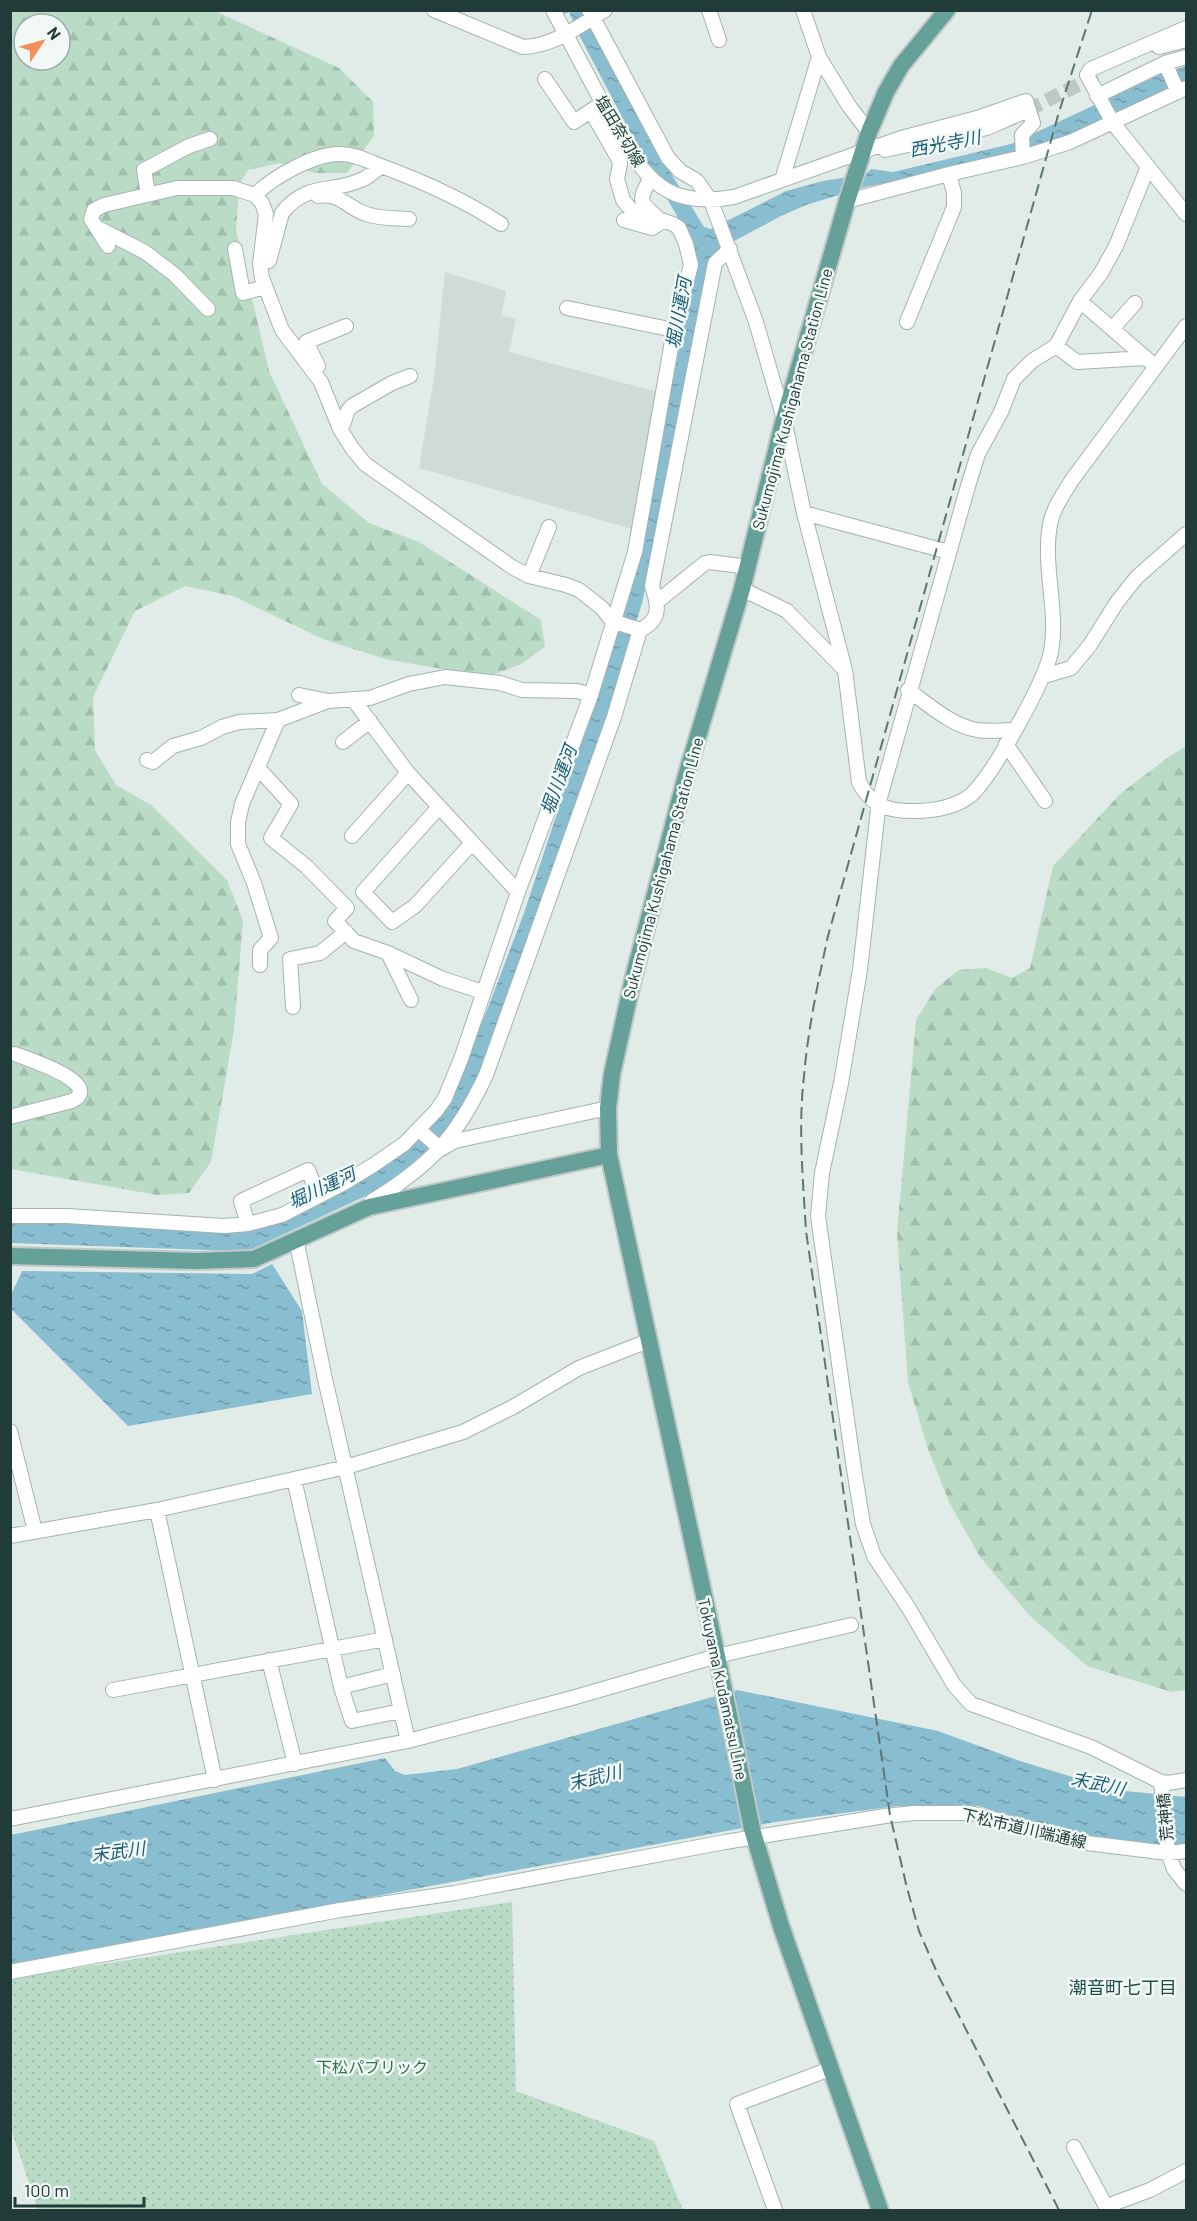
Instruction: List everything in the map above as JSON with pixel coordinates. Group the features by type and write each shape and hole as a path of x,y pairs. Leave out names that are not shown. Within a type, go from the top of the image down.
{"main road":[{"name":"Sukumojima Kushigahama Station Line","path":"609,1155 608,1108 618,1039 686,776 742,589 784,419 847,201 869,132 886,93 901,66 947,10"},
{"path":"11,1257 233,1261 254,1259 369,1207 609,1155"},
{"name":"Tokuyama Kudamatsu Line","path":"609,1155 719,1664 753,1833 781,1926 880,2211"}],"street":[{"path":"434,10 523,46 532,46 568,33 594,14 669,158 680,171 697,181 711,201 756,322 784,419 804,513 845,670 859,782 867,796 878,806 913,811 940,810 957,804 971,794 982,781 1006,744 1044,676 1051,653 1054,609 1048,565 1051,519 1058,502 1151,362 1186,326"},
{"path":"467,10 469,25"},
{"name":"塩田奈切線","path":"553,10 568,33 596,107 654,181 670,192 691,199 711,201 734,197 782,180 860,161"},
{"path":"709,10 719,40"},
{"path":"803,10 819,57 849,106 869,132"},
{"path":"1186,28 1091,69 1087,75 1113,123 1186,214"},
{"path":"1102,73 1167,44 1186,39"},
{"path":"782,180 819,57"},
{"path":"1097,96 1165,63 1186,57"},
{"path":"847,201 949,174 1023,158 1070,142 1182,90 1165,63"},
{"path":"10,1216 67,1216 224,1226 248,1224 282,1215 344,1184 421,1131 445,1098 461,1059 615,622 635,552 674,330 691,265 679,228 632,210 623,200 617,179 620,164 596,107 574,122 545,79"},
{"path":"860,161 901,138 977,118 1026,101 1033,123 1022,135 1023,158"},
{"path":"860,161 906,147 987,128 1028,110"},
{"path":"148,194 144,170 189,146 210,139"},
{"path":"255,195 271,181 293,168 328,155 342,154 364,158 402,173 501,224"},
{"path":"265,287 269,258 282,213 293,202 314,191 359,182 381,166"},
{"path":"1148,167 1116,246 1101,273 1080,301 1056,346 1032,360 1014,379 1001,412 978,454 908,690 878,806 860,970 841,1083 822,1173 818,1216 854,1468 867,1541 954,1685 971,1704 1091,1747 1161,1782 1168,1784 1186,1780"},
{"path":"907,322 954,207 954,193 949,174"},
{"path":"654,181 641,197 642,203 663,221"},
{"path":"108,246 90,219 94,210 104,205 177,188 233,188 255,195 262,203 266,214 260,264 265,287 282,330 321,382 340,429 365,464 512,567 529,576 579,590 602,608 615,622 638,629 658,616 658,602 652,586 700,332 715,263 730,249"},
{"path":"293,202 305,203 317,196 334,195 356,210 369,215 410,219"},
{"path":"624,220 652,228 663,221"},
{"path":"93,225 112,237 146,252 175,275 208,309"},
{"path":"235,249 243,293 265,287"},
{"path":"1080,301 1151,362"},
{"path":"1112,329 1135,303"},
{"path":"567,308 674,330"},
{"path":"321,382 322,374 306,342 346,326"},
{"path":"1056,346 1077,362 1151,362"},
{"path":"340,429 344,426 347,410 352,406 392,383 410,376"},
{"path":"804,513 949,552"},
{"path":"529,576 549,527"},
{"path":"1044,676 1071,668 1090,645 1117,602 1137,577 1186,534"},
{"path":"658,602 705,563 748,567"},
{"path":"742,589 787,611 845,670"},
{"path":"369,1207 372,1201 417,1171 439,1148 475,1098 486,1075 614,717 638,629"},
{"path":"147,760 153,762 173,746 201,738 222,727 239,722 278,720 328,701 379,696 409,684 445,677 500,682 522,690 577,691 591,694"},
{"path":"908,690 936,711 968,727 978,730 1015,729"},
{"path":"299,695 328,701"},
{"path":"353,699 408,773 519,892"},
{"path":"261,965 260,950 271,938 254,883 238,844 238,822 242,804 278,720"},
{"path":"343,742 370,721"},
{"path":"1006,744 1046,801"},
{"path":"258,768 291,804 271,838 307,867 347,908 335,921 354,941 388,953 443,979 483,992"},
{"path":"351,836 408,773"},
{"path":"439,807 363,892 392,922 415,906 472,843"},
{"path":"293,1006 290,959 320,953 346,932"},
{"path":"388,953 411,1000"},
{"path":"10,1117 72,1101 82,1094 76,1083 58,1071 15,1054"},
{"path":"439,1148 455,1141 608,1108"},
{"path":"421,1131 439,1148"},
{"path":"248,1224 241,1201 308,1170 318,1196"},
{"path":"296,1239 408,1741"},
{"path":"10,1536 157,1510 294,1479 346,1467 463,1432 513,1407 579,1368 648,1341"},
{"path":"10,1431 35,1531"},
{"path":"294,1479 341,1687 352,1721 401,1711"},
{"path":"157,1510 215,1780"},
{"path":"10,1819 408,1741 572,1698 719,1664 850,1625"},
{"path":"113,1690 385,1639"},
{"path":"269,1660 295,1764"},
{"path":"341,1687 393,1674"},
{"name":"荒神橋","path":"1161,1782 1168,1853"},
{"name":"下松市道川端通線","path":"10,1972 340,1910 455,1893 753,1833 885,1816 970,1813 1087,1843 1168,1853 1186,1851"},
{"path":"1168,1853 1174,1869 1186,1884"},
{"path":"775,2211 737,2104 830,2069"},
{"path":"1074,2147 1107,2209 1186,2171"}],"shaded area":[{"path":"445,272 506,291 501,316 516,319 509,352 661,393 632,529 419,468 434,378"}],"green space":[{"path":"10,11 215,11 339,68 373,102 374,136 347,173 315,173 280,163 248,170 239,186 236,230 269,371 322,484 369,523 419,542 541,620 545,647 521,664 493,675 385,659 323,639 233,596 185,586 135,611 93,697 95,750 116,785 151,805 227,880 243,921 234,1030 211,1162 189,1193 157,1195 11,1169"},
{"path":"1186,746 1186,1690 1172,1692 1087,1666 1029,1615 980,1557 950,1504 928,1449 908,1382 897,1233 916,1020 936,988 959,970 986,968 1012,978 1030,968 1053,866 1120,794"},
{"name":"下松パブリック","path":"512,1902 516,2091 654,2141 683,2210 38,2210 11,2129 10,1978"}],"water":[{"path":"563,11 582,11 672,175 704,227 711,229 786,191 823,181 866,174 871,169 893,172 1011,144 1163,73 1186,66 1186,83 1080,133 999,159 865,187 806,205 723,247 642,603 589,775 478,1081 439,1140 399,1175 370,1194 252,1249 235,1251 11,1243 10,1220 255,1227 406,1148 429,1129 457,1084 524,913 622,617 634,570 696,266 693,244 641,153 569,12 565,14"},
{"path":"272,1264 302,1311 312,1394 128,1426 11,1309 11,1295 22,1271 252,1274"},
{"name":"末武川","path":"737,1690 938,1731 1020,1761 1115,1790 1186,1797 1186,1847 1161,1849 1097,1839 979,1806 897,1806 775,1822 11,1964 11,1835 385,1758 395,1771 405,1775 457,1769"}],"tunnel":[{"path":"1028,110 1102,73"}],"railway":[{"path":"1059,2210 939,1977 919,1931 907,1888 890,1815 806,1231 801,1115 808,1041 828,936 1059,112 1092,10"}],"district":[{"name":"潮音町七丁目","path":"1123,1988"}],"water label":[{"name":"西光寺川","path":"945,144"},
{"name":"堀川運河","path":"679,313"},
{"name":"堀川運河","path":"559,780"},
{"name":"堀川運河","path":"322,1188"}]}
